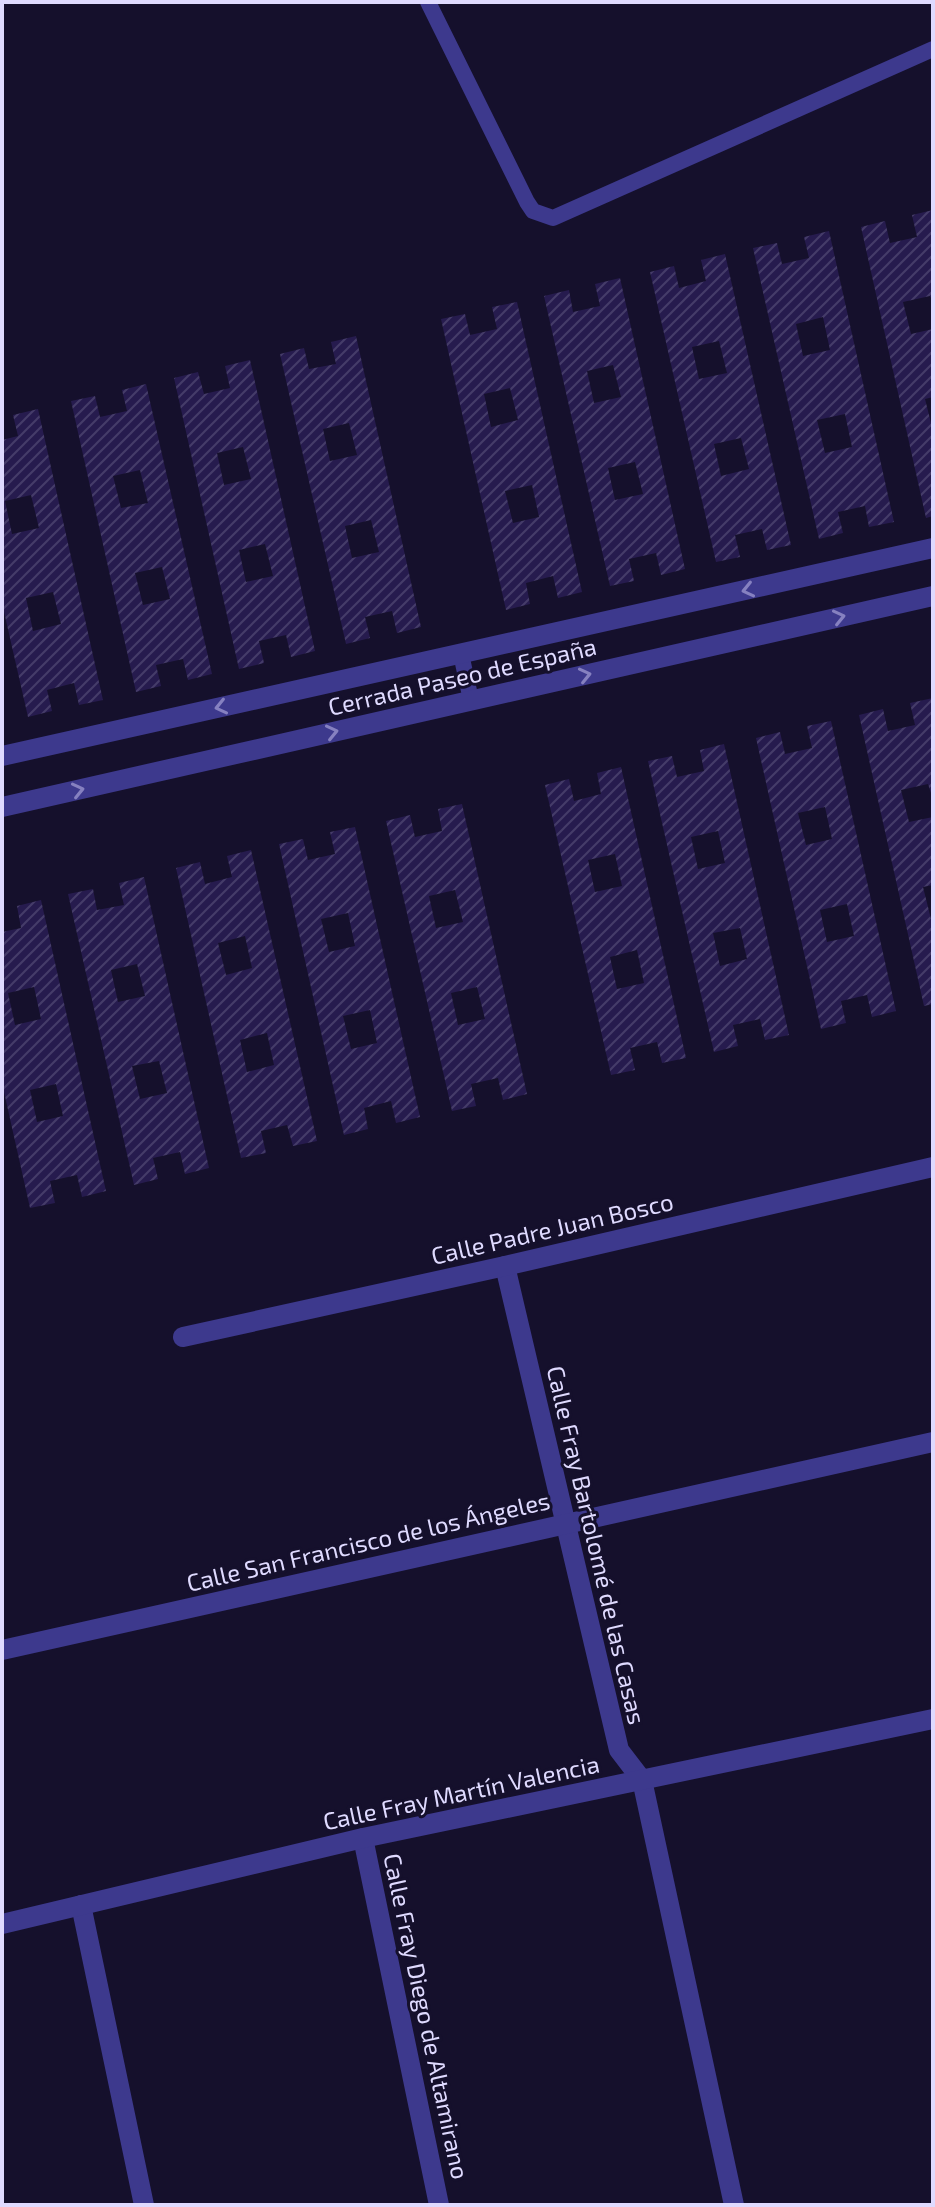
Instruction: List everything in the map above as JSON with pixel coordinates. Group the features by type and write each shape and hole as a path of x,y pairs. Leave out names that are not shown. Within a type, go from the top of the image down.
{"street":[{"name":"Cerrada Paseo de España","path":"2,756 933,548"},
{"name":"Cerrada Paseo de España","path":"2,807 933,596"},
{"name":"Calle Padre Juan Bosco","path":"183,1337 933,1167"},
{"name":"Calle Fray Bartolomé de las Casas","path":"505,1266 619,1750 642,1780 734,2205"},
{"name":"Calle San Francisco de los Ángeles","path":"2,1650 933,1442"},
{"name":"Calle Fray Martín Valencia","path":"2,1924 363,1838 933,1721"},
{"name":"Calle Fray Diego de Altamirano","path":"363,1838 439,2205"},
{"path":"81,1905 144,2205"}],"lane":[{"path":"428,2 527,202 533,211 553,218 933,49"},
{"path":"461,654 471,700"}],"building":[{"path":"933,210 933,302 930,296 903,302 911,334 933,329 933,397 925,399 933,431 933,516 926,518 861,227 885,221 890,243 917,237 912,215"},
{"path":"829,231 894,522 869,527 865,506 838,512 843,533 819,539 753,248 777,243 782,264 809,258 804,237","holes":["823,317 830,350 803,356 796,324","845,414 852,447 825,453 817,420"]},
{"path":"725,254 791,545 767,550 762,529 735,535 740,557 716,562 650,272 674,266 679,288 706,281 701,260","holes":["719,341 727,373 699,379 692,347","741,438 749,469 721,476 714,444"]},
{"path":"620,278 685,569 661,575 656,553 629,559 634,581 610,586 544,296 569,290 573,312 600,306 595,284","holes":["613,365 621,397 594,403 587,371","635,462 643,494 615,500 608,468"]},
{"path":"517,302 582,592 558,598 553,576 526,583 530,604 506,610 441,319 465,314 470,335 497,329 492,307","holes":["510,388 518,420 491,427 484,394","532,485 539,517 513,523 505,491"]},
{"path":"356,336 421,627 397,633 392,611 365,617 370,638 346,644 280,354 304,348 309,369 336,364 331,342","holes":["349,423 357,455 330,461 323,429","371,520 379,552 352,558 345,526"]},
{"path":"250,360 315,651 291,657 286,635 259,641 264,663 239,669 174,378 198,372 204,394 230,388 225,366","holes":["243,447 251,479 224,485 217,453","265,544 273,576 246,582 239,550"]},
{"path":"146,384 212,674 188,680 183,659 156,665 161,686 136,692 71,401 95,396 100,417 127,411 122,390","holes":["140,470 148,503 121,508 113,476","162,567 170,599 143,605 135,573"]},
{"path":"38,409 103,700 79,705 74,683 47,690 52,711 28,717 2,603 2,440 18,436 13,415","holes":["31,495 39,528 12,534 5,501","53,592 61,624 33,631 26,598"]},
{"path":"933,698 933,799 928,784 901,790 909,822 933,817 933,885 923,887 933,919 933,1004 924,1006 859,715 883,709 888,731 915,725 910,703"},
{"path":"831,721 896,1011 872,1017 867,995 841,1001 846,1023 821,1029 756,738 780,732 785,754 812,748 807,726","holes":["825,807 832,839 806,845 798,813","847,904 854,936 827,942 820,910"]},
{"path":"724,744 789,1035 765,1040 760,1019 733,1025 738,1046 714,1052 648,761 672,756 677,777 704,771 700,750","holes":["718,831 725,863 698,869 691,837","740,928 747,959 720,966 713,933"]},
{"path":"621,767 686,1058 662,1063 657,1042 630,1048 635,1070 611,1075 545,785 569,779 574,801 601,794 597,773","holes":["615,854 622,886 595,892 588,860","637,950 644,983 617,989 610,957"]},
{"path":"462,804 527,1094 503,1100 498,1078 471,1084 476,1106 452,1111 386,821 410,815 415,837 442,831 438,809","holes":["455,890 463,922 436,928 429,896","477,987 485,1019 458,1025 451,993"]},
{"path":"355,827 420,1117 396,1123 391,1101 364,1108 368,1129 344,1135 279,844 303,839 308,860 335,854 330,832","holes":["348,913 355,946 329,952 321,919","370,1010 377,1043 351,1049 343,1016"]},
{"path":"251,850 317,1141 293,1146 287,1125 261,1131 266,1153 241,1158 176,868 200,862 205,884 232,877 227,856","holes":["245,936 252,968 226,975 218,943","267,1033 274,1065 247,1072 240,1040"]},
{"path":"144,877 209,1168 185,1174 180,1152 153,1158 158,1179 134,1185 68,894 93,889 97,910 124,905 119,883","holes":["137,964 145,996 118,1002 111,970","159,1061 167,1093 140,1099 132,1066"]},
{"path":"41,900 106,1191 82,1197 77,1175 50,1181 55,1203 30,1208 2,1083 2,932 21,928 17,906","holes":["34,987 41,1019 15,1025 8,993","56,1084 63,1116 37,1122 30,1090"]}]}
